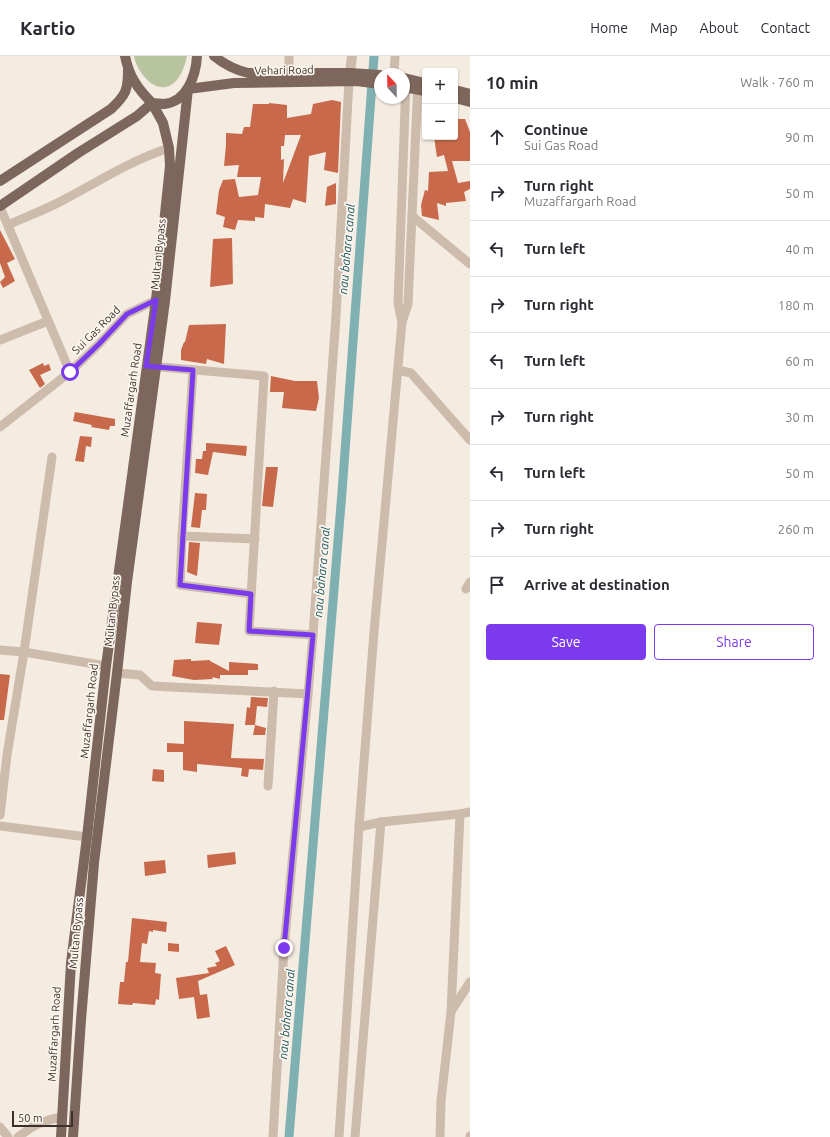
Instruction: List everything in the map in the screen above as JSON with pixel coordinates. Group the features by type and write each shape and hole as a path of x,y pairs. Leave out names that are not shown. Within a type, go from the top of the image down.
{"main road":[{"path":"0,181 111,109 122,99 128,86 128,70 125,56"},
{"name":"Multan Bypass","path":"73,1137 80,1028 94,863 117,672 150,366 165,301 188,89 193,76 197,56"},
{"name":"Vehari Road","path":"214,56 234,69 248,73 288,73 354,77 374,82"},
{"name":"Muzaffargarh Road","path":"61,1137 71,963 106,666 150,366 170,166 169,148 163,123 152,103 139,89 128,70"},
{"name":"Vehari Road","path":"188,89 234,83 374,75"},
{"path":"410,84 421,86"},
{"path":"0,207 78,153 137,116 152,103 165,104 178,99 188,89"},
{"path":"458,91 470,94"},
{"path":"458,99 470,102"}],"street":[{"path":"288,73 289,56"},
{"path":"273,1137 284,948 313,635 354,77 352,56"},
{"path":"394,68 395,56"},
{"path":"339,1137 359,827 374,632 402,322 408,304 415,145 421,86"},
{"path":"402,322 398,304 404,104"},
{"path":"403,145 415,145"},
{"path":"8,225 65,199 112,172 149,154 169,148"},
{"path":"402,168 414,168"},
{"path":"0,207 70,372"},
{"path":"412,216 470,264"},
{"name":"Sui Gas Road","path":"0,427 70,372 127,314 156,300"},
{"path":"0,340 48,321"},
{"path":"150,366 264,376 249,631 313,635"},
{"path":"193,370 180,585 251,594"},
{"path":"398,370 411,374 470,440"},
{"path":"0,815 4,755 24,652 52,457"},
{"path":"182,536 254,539"},
{"path":"0,650 24,652 106,666"},
{"path":"117,672 140,675 152,686 274,691 308,694"},
{"path":"268,786 274,691"},
{"path":"359,827 381,822 470,812"},
{"path":"440,1137 451,1012 460,814"},
{"path":"355,1137 381,822"},
{"path":"0,826 87,837"},
{"path":"451,1012 470,982"},
{"path":"18,1137 32,1126 47,1120 62,1117"},
{"path":"0,1127 8,1137"}],"green space":[{"path":"134,56 187,56 177,80 171,85 158,87 147,80 142,74 135,62"}],"building":[{"path":"332,100 341,102 338,173 324,170 326,152 309,156 306,203 293,199 290,208 265,204 264,218 255,217 255,221 238,220 235,230 223,227 225,217 216,214 219,190 223,180 235,179 239,197 258,195 261,177 237,177 239,165 224,166 226,133 242,134 244,127 250,127 253,104 269,103 287,105 287,118 311,114 313,104","holes":["285,135 301,135 283,183 284,159 281,160 281,146 284,146"]},
{"path":"458,119 465,119 470,132 470,161 452,161 458,183 470,181 470,189 464,192 466,201 446,203 446,206 437,203 439,220 422,216 421,205 425,190 428,191 429,172 448,171 444,155 437,157 434,140 458,140"},
{"path":"336,183 336,204 325,206 327,187"},
{"path":"0,230 15,259 7,263 15,281 3,288 0,282 5,277 0,263"},
{"path":"232,238 233,284 210,287 213,239"},
{"path":"226,324 224,364 207,359 206,364 181,360 181,350 185,342 189,325"},
{"path":"43,363 44,366 49,364 51,370 40,375 45,384 40,388 29,370"},
{"path":"271,376 295,381 317,381 319,398 316,411 282,408 284,392 270,392"},
{"path":"75,412 115,419 115,426 110,426 109,430 91,427 92,425 73,421"},
{"path":"80,436 92,437 91,447 86,446 84,462 75,461"},
{"path":"206,443 247,446 246,456 213,452 208,475 195,473 196,459 202,459 203,451 206,451"},
{"path":"266,467 278,467 273,507 262,506"},
{"path":"195,493 207,494 206,510 202,510 200,528 191,527"},
{"path":"189,542 200,543 197,576 187,572"},
{"path":"197,622 222,624 219,645 195,643"},
{"path":"191,659 191,661 210,660 229,671 229,662 258,664 258,670 248,670 248,675 220,675 220,679 212,677 213,679 194,680 172,676 174,660"},
{"path":"0,674 10,675 4,720 0,720"},
{"path":"251,697 268,698 267,707 257,706 255,725 245,725 247,707 250,708"},
{"path":"184,721 234,724 231,758 264,759 263,770 249,769 248,777 241,776 242,768 197,764 197,772 183,770 183,752 167,752 167,743 184,744"},
{"path":"255,725 266,728 265,735 253,735"},
{"path":"153,769 164,770 164,782 152,781"},
{"path":"235,852 236,864 208,868 207,855"},
{"path":"165,860 166,873 145,876 144,862"},
{"path":"132,918 167,922 166,932 153,930 153,932 149,931 147,944 142,943 140,962 156,963 155,973 161,974 159,1000 156,999 155,1005 133,1003 132,1005 118,1004 120,982 124,982 126,962 128,962"},
{"path":"168,943 179,944 179,952 168,951"},
{"path":"226,946 235,965 198,981 200,995 207,994 210,1017 197,1019 194,997 179,999 176,978 209,973 207,968 217,966 215,963 220,961 215,951"}],"waterway":[{"name":"nau bahara canal","path":"289,1137 342,492 374,56"}],"route":[{"path":"70,372 127,314 156,300 146,366 193,370 180,585 251,594 249,631 313,635 284,948"}]}
